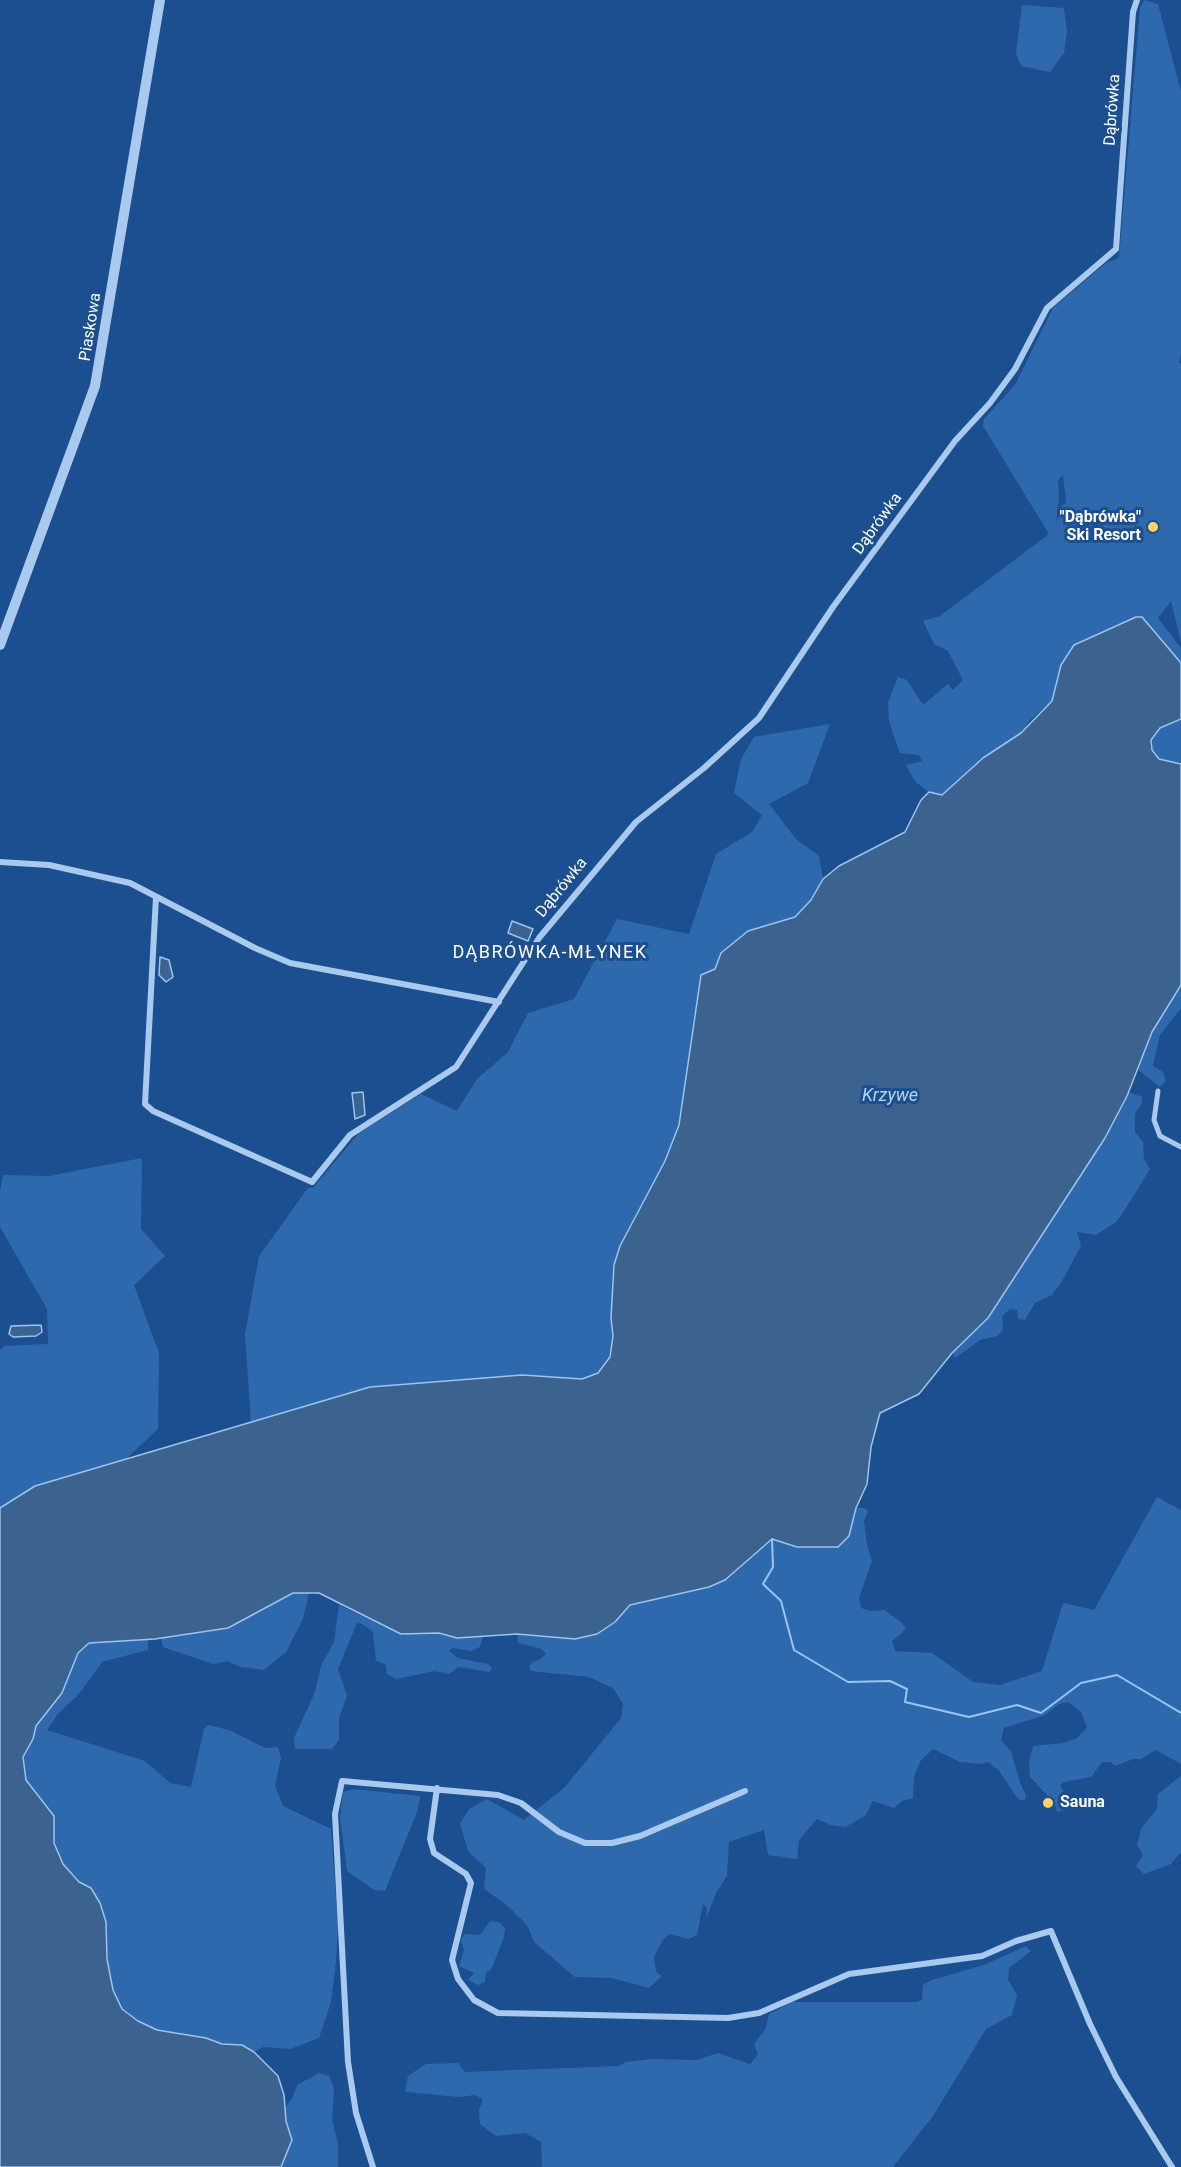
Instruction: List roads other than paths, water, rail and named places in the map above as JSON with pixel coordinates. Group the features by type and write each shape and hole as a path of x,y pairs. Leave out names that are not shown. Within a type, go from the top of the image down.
{"street":[{"name":"Piaskowa","path":"0,645 95,387 160,0"},
{"name":"Dąbrówka","path":"156,897 145,1104 176,1122 312,1182 350,1135 456,1066 539,938 636,822 704,768 759,718 833,608 955,441 990,403 1015,369 1047,308 1116,249 1134,12 1137,0"},
{"path":"0,862 49,865 107,876 130,883 290,963 499,1002"},
{"path":"1158,1092 1154,1120 1160,1136 1181,1148"},
{"path":"373,2167 356,2113 348,2062 335,1815 342,1781 498,1794 521,1803 559,1832 585,1843 612,1843 640,1836 745,1791"},
{"path":"437,1788 430,1839 434,1853 466,1874 471,1883 452,1960 458,1979 474,2000 498,2013 728,2018 759,2013 849,1974 982,1956 1016,1941 1051,1930 1090,2024 1116,2077 1172,2167"}],"water":[{"name":"Krzywe","path":"1136,617 1142,617 1181,663 1181,719 1160,728 1151,740 1152,750 1159,759 1181,764 1181,985 1152,1032 1127,1096 1105,1138 988,1318 952,1353 919,1394 880,1413 871,1447 867,1484 856,1508 849,1536 838,1547 797,1547 772,1539 725,1580 709,1587 630,1605 615,1622 597,1634 575,1639 517,1634 457,1638 439,1633 401,1634 319,1593 293,1593 228,1628 155,1639 89,1643 78,1653 62,1693 36,1726 33,1739 23,1757 26,1780 54,1816 54,1843 63,1864 79,1882 91,1888 100,1903 106,1922 107,1959 113,1990 122,2009 138,2021 157,2030 206,2038 222,2044 242,2045 254,2052 278,2076 284,2095 286,2121 292,2140 281,2167 0,2167 0,1508 35,1486 370,1387 522,1375 582,1379 598,1373 610,1357 613,1336 611,1318 614,1265 620,1246 665,1161 679,1125 701,975 715,969 721,953 748,931 795,917 811,900 823,879 839,866 905,832 921,800 929,792 942,795 983,758 1021,733 1052,701 1061,665 1074,645"},
{"path":"512,921 533,929 528,941 508,933"},
{"path":"160,957 169,960 173,977 166,982 159,975"},
{"path":"363,1092 365,1115 355,1119 352,1093"},
{"path":"41,1325 42,1332 36,1336 13,1337 9,1334 11,1326"}],"waterway":[{"path":"772,1539 773,1567 763,1584 781,1601 794,1650 848,1682 890,1681 907,1689 905,1702 969,1717 1017,1705 1041,1713 1081,1683 1117,1675 1181,1713"}],"place":[{"name":"\"Dąbrówka\" Ski Resort","path":"1153,527"},
{"name":"Sauna","path":"1048,1803"}],"district":[{"name":"DĄBRÓWKA-MŁYNEK","path":"550,953"}]}
